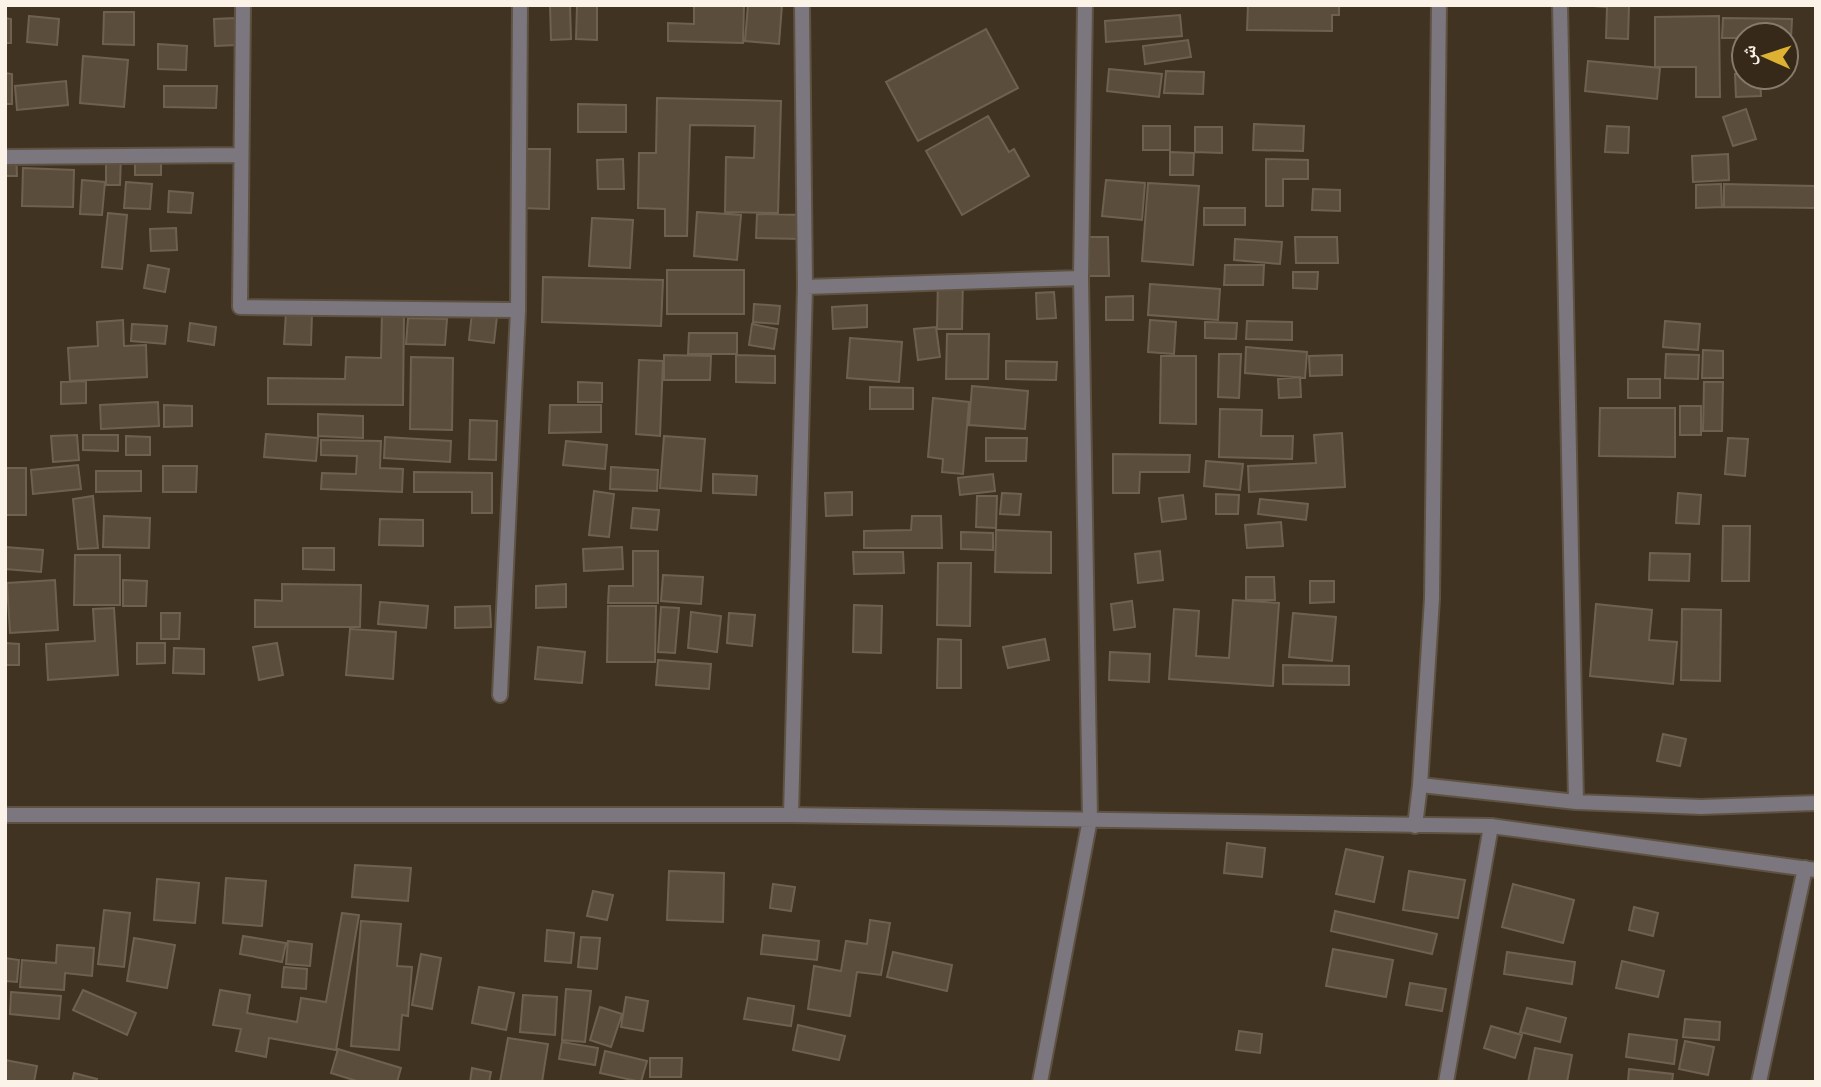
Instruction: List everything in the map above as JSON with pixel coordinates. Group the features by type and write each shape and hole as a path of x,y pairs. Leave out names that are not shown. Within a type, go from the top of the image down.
{"street":[{"path":"243,5 240,307 518,310"},
{"path":"500,695 518,310 520,5"},
{"path":"790,815 804,287 802,5"},
{"path":"1040,1082 1090,819 1081,278 1086,5"},
{"path":"1415,825 1432,599 1439,5"},
{"path":"1560,5 1576,802"},
{"path":"5,157 241,155"},
{"path":"804,287 1081,278"},
{"path":"1420,785 1576,802 1701,807 1816,803"},
{"path":"5,815 790,815 1491,827 1811,869 1759,1082"},
{"path":"1446,1082 1491,827"}],"building":[{"path":"550,5 570,5 571,39 551,40"},
{"path":"577,5 597,5 597,40 576,39"},
{"path":"694,5 744,5 743,43 668,41 668,23 694,24"},
{"path":"748,5 782,5 779,44 745,41"},
{"path":"1248,5 1339,5 1339,15 1332,15 1332,31 1247,30"},
{"path":"1580,5 1629,5 1628,39 1606,38 1607,7"},
{"path":"104,12 134,12 134,45 103,44"},
{"path":"1180,15 1182,36 1106,42 1105,21"},
{"path":"29,16 59,19 57,45 27,42"},
{"path":"1719,16 1720,97 1696,97 1696,67 1655,67 1655,17"},
{"path":"5,18 11,19 11,43 5,43"},
{"path":"236,18 237,45 215,46 214,19"},
{"path":"1723,18 1792,19 1730,21 1730,38 1722,38"},
{"path":"986,29 1018,88 918,141 886,82"},
{"path":"1188,40 1191,57 1145,64 1143,46"},
{"path":"158,44 187,46 186,70 158,69"},
{"path":"83,56 128,60 124,107 80,103"},
{"path":"1588,61 1660,68 1657,99 1585,91"},
{"path":"1109,69 1162,74 1159,97 1107,91"},
{"path":"1166,71 1204,72 1203,94 1164,93"},
{"path":"5,73 12,74 12,104 5,104"},
{"path":"66,81 68,105 17,110 15,86"},
{"path":"164,86 217,86 216,108 164,107"},
{"path":"1736,91 1761,91 1761,96 1736,97"},
{"path":"657,98 781,101 778,213 725,212 726,157 754,158 755,126 690,125 687,236 665,236 665,209 638,208 639,153 656,153"},
{"path":"578,104 626,105 626,132 578,132"},
{"path":"1746,109 1756,139 1733,146 1723,117"},
{"path":"988,116 1009,152 1014,149 1029,176 962,215 926,151"},
{"path":"1254,124 1304,126 1303,151 1253,150"},
{"path":"1143,126 1170,126 1170,150 1143,150"},
{"path":"1607,126 1629,127 1628,153 1605,152"},
{"path":"1195,127 1222,127 1222,153 1195,152"},
{"path":"522,149 550,149 549,209 521,208"},
{"path":"5,152 16,152 17,176 5,176"},
{"path":"1170,152 1194,153 1193,175 1170,175"},
{"path":"135,154 161,154 161,175 135,175"},
{"path":"1728,154 1729,180 1693,182 1692,156"},
{"path":"106,155 121,155 120,185 106,185"},
{"path":"623,159 624,189 598,189 597,160"},
{"path":"1266,159 1308,160 1308,179 1283,179 1283,206 1266,206"},
{"path":"23,168 74,170 73,207 22,206"},
{"path":"82,180 105,182 102,215 80,214"},
{"path":"1106,180 1145,183 1142,220 1102,216"},
{"path":"126,182 152,184 150,209 124,208"},
{"path":"1148,183 1199,186 1193,265 1142,261"},
{"path":"1721,184 1722,207 1696,208 1696,185"},
{"path":"1724,184 1816,186 1816,208 1724,207"},
{"path":"1313,189 1340,190 1340,211 1312,210"},
{"path":"169,191 193,193 191,213 168,212"},
{"path":"1204,208 1245,208 1245,225 1204,225"},
{"path":"697,212 741,215 737,260 694,256"},
{"path":"108,213 127,215 122,269 102,267"},
{"path":"757,214 803,215 803,239 756,238"},
{"path":"592,218 633,220 630,268 589,266"},
{"path":"176,228 177,250 151,251 150,229"},
{"path":"1083,237 1108,237 1109,276 1083,276"},
{"path":"1295,237 1337,237 1338,263 1296,263"},
{"path":"1235,239 1282,242 1280,264 1234,260"},
{"path":"148,265 169,269 165,292 144,288"},
{"path":"1225,265 1264,265 1263,285 1224,285"},
{"path":"667,270 744,270 744,314 667,314"},
{"path":"1293,272 1318,272 1317,289 1293,288"},
{"path":"543,277 663,280 661,326 542,322"},
{"path":"938,277 963,277 962,329 937,329"},
{"path":"1150,284 1220,289 1218,320 1148,315"},
{"path":"1054,292 1056,318 1037,319 1036,293"},
{"path":"1133,296 1133,320 1106,320 1106,297"},
{"path":"754,304 780,306 778,324 753,322"},
{"path":"867,305 867,327 833,329 832,307"},
{"path":"382,311 404,312 403,405 268,404 268,378 345,379 346,357 381,358"},
{"path":"286,312 312,313 311,345 284,344"},
{"path":"472,313 497,316 494,343 469,340"},
{"path":"408,318 447,319 445,345 406,344"},
{"path":"123,320 124,346 146,345 147,377 70,381 68,348 98,346 97,322"},
{"path":"1150,320 1176,322 1174,354 1148,352"},
{"path":"1247,321 1292,322 1292,340 1246,339"},
{"path":"1665,321 1700,324 1698,350 1663,347"},
{"path":"1205,322 1237,323 1236,339 1205,338"},
{"path":"190,323 216,327 214,345 188,341"},
{"path":"132,324 167,326 165,344 131,341"},
{"path":"752,324 777,329 774,349 749,345"},
{"path":"936,327 940,357 918,360 914,329"},
{"path":"689,333 737,333 737,354 688,354"},
{"path":"947,334 989,334 988,379 946,379"},
{"path":"850,338 902,342 899,382 847,378"},
{"path":"1246,347 1307,352 1305,378 1245,373"},
{"path":"1703,350 1723,351 1723,378 1702,378"},
{"path":"1219,354 1241,354 1239,398 1218,397"},
{"path":"1666,354 1699,355 1698,379 1665,378"},
{"path":"664,355 711,356 710,380 664,380"},
{"path":"736,355 775,356 775,383 736,382"},
{"path":"1342,355 1342,375 1310,376 1309,356"},
{"path":"1161,356 1196,356 1196,424 1160,423"},
{"path":"411,357 453,358 452,430 410,429"},
{"path":"639,360 663,361 660,436 636,434"},
{"path":"1006,361 1057,362 1056,380 1006,379"},
{"path":"1300,377 1301,397 1279,398 1278,379"},
{"path":"1628,379 1660,379 1660,398 1628,398"},
{"path":"86,381 86,403 61,404 61,382"},
{"path":"578,382 602,383 602,402 578,402"},
{"path":"1704,382 1723,382 1722,431 1703,431"},
{"path":"972,386 1028,391 1025,429 969,425"},
{"path":"870,387 913,388 913,409 870,409"},
{"path":"933,398 969,402 963,474 942,472 943,459 928,457"},
{"path":"158,402 159,426 101,429 100,405"},
{"path":"164,405 192,406 192,426 164,427"},
{"path":"550,405 601,405 601,432 549,433"},
{"path":"1680,406 1701,406 1701,435 1680,435"},
{"path":"1600,408 1675,408 1675,457 1599,456"},
{"path":"1220,409 1262,410 1261,436 1293,436 1292,459 1219,457"},
{"path":"318,414 363,416 363,438 318,436"},
{"path":"470,420 497,421 496,460 469,459"},
{"path":"1342,433 1345,487 1249,492 1248,466 1316,463 1314,435"},
{"path":"266,434 318,438 316,461 264,457"},
{"path":"77,435 79,460 53,462 51,436"},
{"path":"83,435 118,435 118,451 83,450"},
{"path":"126,436 150,437 150,455 126,455"},
{"path":"664,436 705,439 701,491 660,488"},
{"path":"385,437 451,441 450,462 384,458"},
{"path":"986,438 1027,438 1026,461 986,461"},
{"path":"1728,438 1748,439 1745,476 1725,474"},
{"path":"321,440 381,441 380,468 403,469 402,492 321,489 322,473 356,474 357,456 321,455"},
{"path":"566,441 607,445 605,469 563,465"},
{"path":"1113,454 1190,455 1189,472 1140,472 1139,493 1113,493"},
{"path":"1206,461 1243,464 1240,490 1204,486"},
{"path":"78,465 81,489 33,494 31,470"},
{"path":"163,466 197,466 196,492 163,492"},
{"path":"611,467 658,470 657,491 610,489"},
{"path":"5,468 26,468 26,515 5,515"},
{"path":"96,471 141,471 141,491 96,492"},
{"path":"414,472 492,473 492,513 472,513 472,492 414,492"},
{"path":"713,474 757,476 756,495 713,493"},
{"path":"993,474 995,491 960,495 958,478"},
{"path":"594,491 614,494 609,537 589,535"},
{"path":"852,492 852,515 826,516 825,493"},
{"path":"1002,493 1021,494 1019,515 1000,514"},
{"path":"1678,493 1701,495 1699,524 1676,523"},
{"path":"1216,494 1239,495 1238,514 1216,514"},
{"path":"1183,495 1186,519 1162,522 1159,498"},
{"path":"93,496 98,548 78,549 73,499"},
{"path":"977,496 997,496 996,528 976,527"},
{"path":"1260,499 1308,504 1306,520 1258,514"},
{"path":"633,508 659,510 657,530 631,528"},
{"path":"104,516 150,518 149,548 103,547"},
{"path":"912,516 941,516 942,548 864,548 864,531 911,530"},
{"path":"380,519 423,520 423,546 379,545"},
{"path":"1281,522 1283,546 1247,548 1245,525"},
{"path":"1723,526 1750,526 1749,581 1722,581"},
{"path":"996,530 1051,532 1051,573 995,572"},
{"path":"961,532 993,533 993,550 961,549"},
{"path":"5,547 43,550 41,572 5,569"},
{"path":"622,547 623,569 584,571 583,549"},
{"path":"303,548 334,548 334,570 303,569"},
{"path":"633,551 658,551 658,603 608,603 609,586 633,586"},
{"path":"1160,551 1163,580 1138,583 1135,554"},
{"path":"853,552 903,552 904,573 854,574"},
{"path":"1650,553 1690,554 1689,581 1649,580"},
{"path":"75,555 120,555 120,605 74,605"},
{"path":"938,563 971,563 970,626 937,625"},
{"path":"663,575 703,577 701,604 661,601"},
{"path":"1246,577 1274,577 1275,600 1246,600"},
{"path":"55,580 58,630 10,633 7,583"},
{"path":"123,580 147,581 146,606 123,606"},
{"path":"1310,581 1334,581 1334,602 1310,603"},
{"path":"282,584 361,585 360,627 255,627 255,600 282,601"},
{"path":"566,584 566,607 536,608 536,586"},
{"path":"1233,600 1279,603 1273,686 1169,679 1174,609 1199,611 1196,656 1229,658"},
{"path":"1132,601 1135,627 1114,630 1111,604"},
{"path":"380,602 428,606 426,628 378,624"},
{"path":"1596,604 1652,610 1649,640 1677,642 1673,684 1590,676"},
{"path":"854,605 882,606 881,653 853,652"},
{"path":"490,606 491,627 455,628 455,607"},
{"path":"608,606 656,606 655,662 607,662"},
{"path":"661,607 679,608 675,653 658,652"},
{"path":"114,608 118,675 48,680 46,644 95,641 93,609"},
{"path":"1682,609 1721,610 1720,681 1681,680"},
{"path":"691,612 721,616 717,652 688,648"},
{"path":"161,613 180,613 179,639 161,639"},
{"path":"729,613 755,615 752,646 727,643"},
{"path":"1293,613 1336,617 1332,661 1289,657"},
{"path":"350,629 396,632 393,679 346,675"},
{"path":"938,639 961,640 961,688 937,688"},
{"path":"1045,639 1049,660 1008,668 1003,647"},
{"path":"5,643 19,644 19,665 5,665"},
{"path":"137,643 165,643 165,663 137,664"},
{"path":"277,643 283,675 259,680 253,647"},
{"path":"538,647 585,652 582,683 535,679"},
{"path":"174,648 204,649 204,674 173,673"},
{"path":"1110,652 1150,654 1149,682 1109,680"},
{"path":"658,660 711,664 709,689 656,685"},
{"path":"1283,665 1349,666 1349,685 1283,684"},
{"path":"1663,734 1686,739 1680,766 1657,761"},
{"path":"1227,843 1265,848 1262,877 1224,873"},
{"path":"1346,849 1383,857 1374,902 1336,894"},
{"path":"355,865 411,868 408,901 352,897"},
{"path":"669,871 724,873 723,922 667,920"},
{"path":"1409,871 1465,880 1458,918 1403,910"},
{"path":"226,878 266,881 262,926 223,923"},
{"path":"157,879 199,883 195,923 154,920"},
{"path":"773,884 795,887 791,911 770,908"},
{"path":"1513,884 1574,900 1563,943 1502,927"},
{"path":"593,891 613,895 607,920 587,916"},
{"path":"1634,907 1658,913 1653,936 1629,930"},
{"path":"104,910 130,913 124,967 98,964"},
{"path":"1335,911 1437,934 1432,954 1331,931"},
{"path":"342,913 359,915 336,1050 269,1038 266,1057 236,1051 241,1029 213,1025 220,990 250,995 247,1013 297,1022 301,998 326,1002"},
{"path":"870,920 890,923 881,975 857,972 850,1016 808,1009 814,966 841,971 846,941 867,944"},
{"path":"361,921 401,924 397,966 412,967 408,1016 402,1015 399,1050 351,1046"},
{"path":"547,930 574,933 571,963 545,961"},
{"path":"763,935 819,941 817,960 761,954"},
{"path":"243,936 286,943 282,962 240,954"},
{"path":"581,937 600,938 597,969 578,967"},
{"path":"134,938 175,945 167,988 127,981"},
{"path":"288,941 312,944 310,966 286,964"},
{"path":"57,945 94,948 92,976 65,973 64,990 20,987 22,960 56,963"},
{"path":"1333,949 1393,960 1386,997 1326,986"},
{"path":"893,952 952,965 947,991 887,977"},
{"path":"1507,952 1575,962 1572,984 1504,974"},
{"path":"421,954 441,958 432,1009 412,1005"},
{"path":"5,958 19,960 17,982 5,981"},
{"path":"1622,961 1664,971 1658,997 1616,988"},
{"path":"284,967 307,969 306,989 282,987"},
{"path":"1410,983 1446,989 1442,1011 1406,1005"},
{"path":"479,987 514,993 506,1030 472,1023"},
{"path":"566,989 591,991 585,1042 562,1040"},
{"path":"83,990 136,1013 127,1035 73,1010"},
{"path":"11,992 61,996 59,1019 10,1014"},
{"path":"523,995 557,997 555,1035 520,1032"},
{"path":"626,997 648,1001 643,1031 621,1027"},
{"path":"748,998 794,1006 791,1026 744,1019"},
{"path":"600,1007 622,1014 611,1047 590,1040"},
{"path":"1527,1008 1566,1018 1560,1042 1520,1032"},
{"path":"1685,1019 1720,1022 1719,1040 1683,1037"},
{"path":"798,1025 845,1036 839,1060 793,1050"},
{"path":"1491,1026 1522,1035 1515,1058 1484,1048"},
{"path":"1239,1031 1262,1034 1260,1053 1236,1050"},
{"path":"1629,1034 1677,1040 1674,1064 1626,1057"},
{"path":"508,1038 548,1044 542,1082 500,1082"},
{"path":"1685,1041 1714,1047 1708,1075 1679,1069"},
{"path":"562,1042 598,1048 595,1065 559,1059"},
{"path":"1535,1048 1572,1055 1567,1082 1528,1082"},
{"path":"338,1049 401,1068 397,1082 360,1082 331,1073"},
{"path":"605,1051 647,1061 641,1082 600,1073"},
{"path":"650,1058 682,1058 681,1077 650,1077"},
{"path":"5,1060 37,1066 34,1082 5,1082"},
{"path":"472,1068 491,1072 489,1082 470,1082"},
{"path":"1629,1069 1673,1074 1672,1082 1628,1082"},
{"path":"74,1073 97,1079 96,1082 72,1082"}]}
